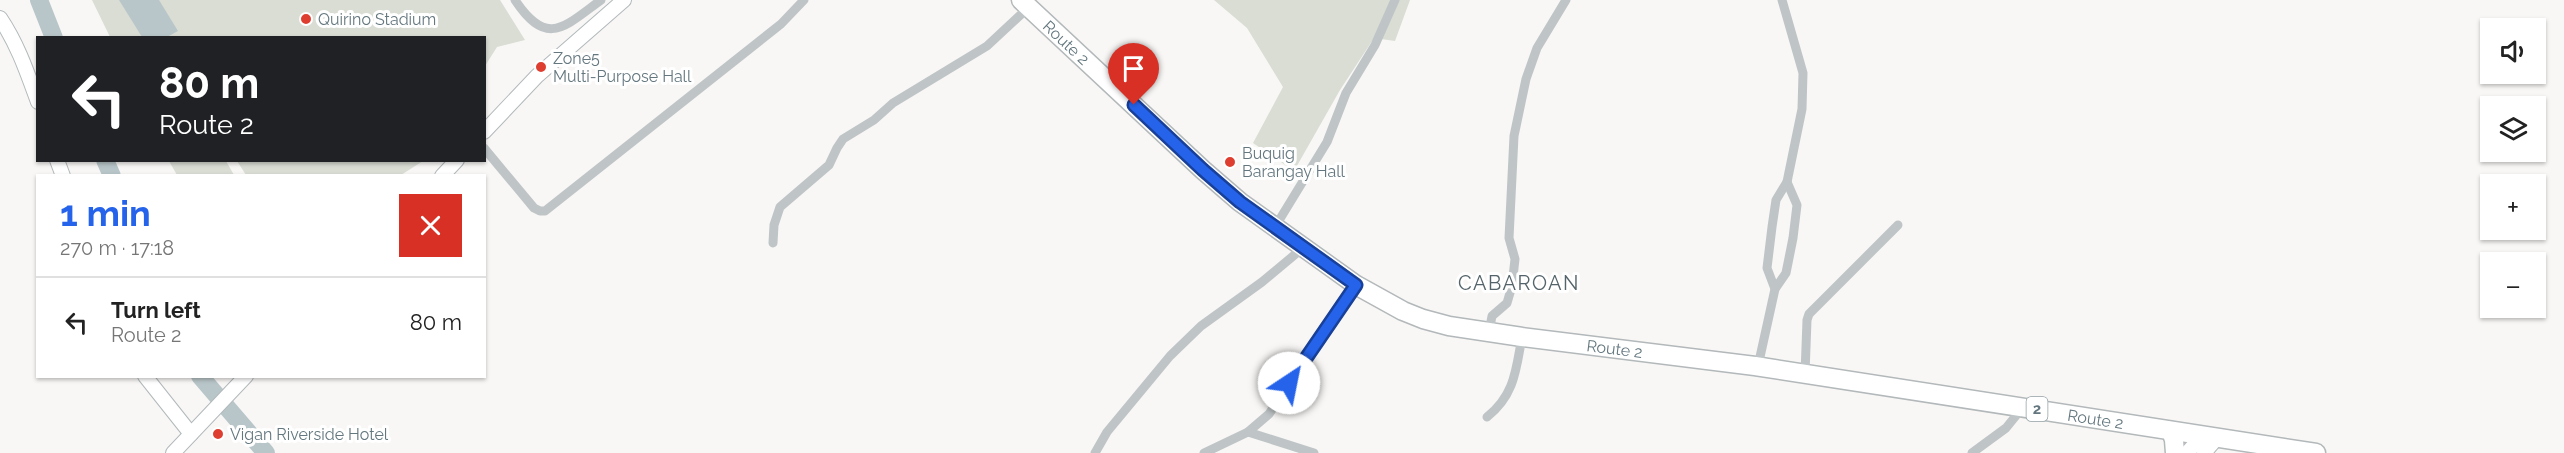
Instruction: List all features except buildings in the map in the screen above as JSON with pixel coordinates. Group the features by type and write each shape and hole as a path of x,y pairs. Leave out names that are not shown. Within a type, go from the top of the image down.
{"highway":[{"name":"Route 2","path":"1025,4 1203,170 1275,227 1356,285 1403,311 1423,319 1522,337 1758,366 2023,406 2171,431 2208,442 2259,444 2316,453"},
{"path":"2171,431 2175,440 2175,453"},
{"path":"2232,453 2259,444"}],"main road":[{"path":"486,130 537,75 624,0"},
{"path":"0,18 13,37 36,96"},
{"path":"444,174 455,162"},
{"path":"148,378 191,434"},
{"path":"172,453 243,380"},
{"path":"2187,453 2208,442"}],"street":[{"path":"515,0 532,22 539,27 552,30 566,24 601,0"},
{"path":"486,150 534,208 545,211 781,24 804,0"},
{"path":"1275,227 1327,142 1346,93 1375,45 1395,0"},
{"path":"1489,332 1492,316 1507,303 1512,286 1515,259 1509,238 1514,136 1526,79 1537,48 1566,0"},
{"path":"1775,289 1767,268 1776,200 1787,182 1802,109 1803,73 1782,0"},
{"path":"773,243 776,214 780,207 830,165 843,139 878,117 893,103 987,46 1025,4"},
{"path":"1758,366 1775,289 1786,273 1793,238 1797,206 1787,182"},
{"path":"1804,374 1809,314 1898,225"},
{"path":"1095,453 1107,432 1185,341 1201,326 1262,282 1304,247"},
{"path":"1204,453 1248,432 1269,414 1356,285"},
{"path":"1486,417 1503,402 1509,392 1522,337"},
{"path":"1972,453 2006,428 2023,406"},
{"path":"1248,432 1314,453"}],"shaded area":[{"name":"Quirino Stadium","path":"92,0 500,0 525,40 497,47 486,64 486,36 110,36"},
{"path":"119,0 159,0 178,31 169,36 141,36"},
{"path":"1214,0 1410,0 1395,41 1374,38 1340,90 1294,171 1253,143 1283,87 1247,28"},
{"path":"170,162 227,162 233,174 176,174"},
{"path":"238,162 421,162 403,174 245,174"}],"waterway":[{"path":"39,0 53,36"},
{"path":"106,162 111,174"},
{"path":"202,378 266,453"}],"place":[{"name":"Quirino Stadium","path":"306,19"},
{"name":"Zone5 Multi-Purpose Hall","path":"541,67"},
{"name":"Buquig Barangay Hall","path":"1230,162"},
{"name":"Vigan Riverside Hotel","path":"218,434"}],"district":[{"name":"CABAROAN","path":"1519,283"}],"route":[{"path":"1134,105 1240,202 1356,285 1289,383"}]}
